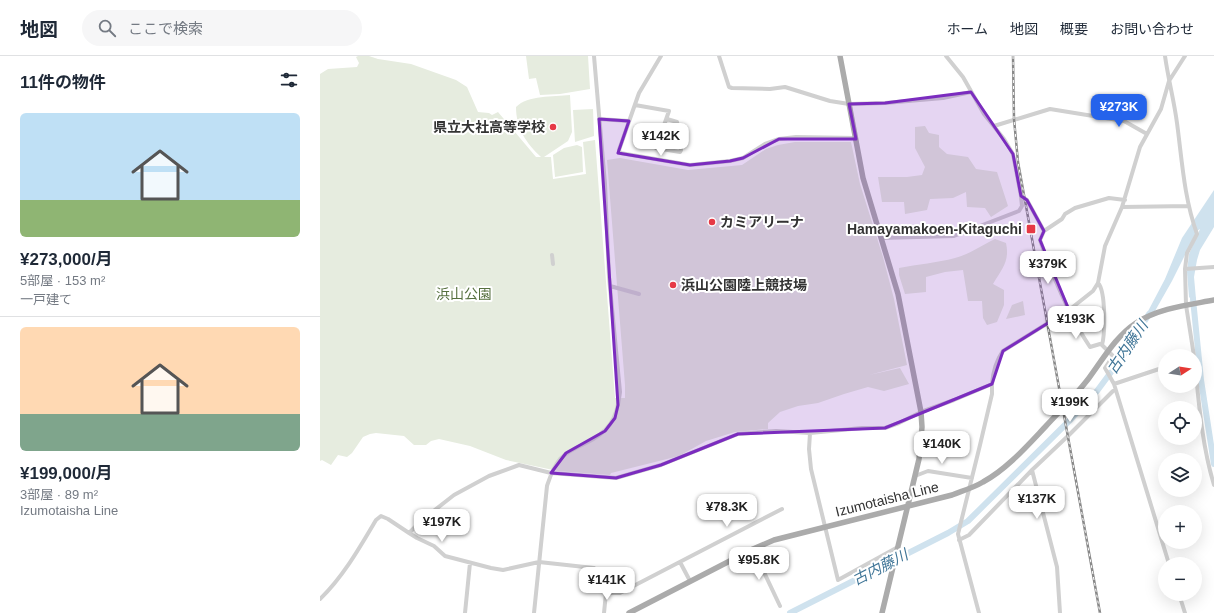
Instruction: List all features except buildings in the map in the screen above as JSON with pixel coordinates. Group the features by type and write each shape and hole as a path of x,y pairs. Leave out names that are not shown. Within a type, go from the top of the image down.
{"main road":[{"path":"840,56 863,178 898,294 921,412 921,446 882,613"},
{"name":"Izumotaisha Line","path":"629,613 753,549 774,540 908,506 969,489 983,482 994,475 1021,452 1077,393 1126,330 1135,323 1157,312 1214,300"}],"street":[{"path":"534,613 547,486 551,473 559,460 566,453 596,438 605,431 614,418 620,392 610,286 600,119 594,56"},
{"path":"661,56 640,93 619,150 620,153 690,165 730,161 743,158 765,144 779,139 796,137 855,138"},
{"path":"720,56 730,87 732,88 785,87 830,101 849,104 942,98 971,92"},
{"path":"881,238 954,236 1019,211 1022,206 1013,154 984,114 963,77 946,56"},
{"path":"1165,56 1177,122 1181,165 1192,221 1197,234 1187,253 1186,269 1188,305 1193,349"},
{"path":"980,613 959,538 962,519 992,394 993,375 998,357 1003,351 1069,310 1093,291 1098,283 1105,246 1125,200 1140,147 1161,109 1170,81 1185,56"},
{"path":"635,105 669,111 656,148 680,152 677,122 667,119"},
{"path":"994,126 1050,109 1124,121 1147,134"},
{"path":"600,119 629,121"},
{"path":"1021,196 1027,200 1044,231"},
{"path":"1125,200 1109,198 1075,208 1044,231 1041,241 1053,276 1069,310 1090,347 1100,344 1113,356 1105,368 1113,382 1167,557"},
{"path":"1122,208 1189,206"},
{"path":"552,255 553,264"},
{"path":"1186,269 1214,267"},
{"path":"1098,283 1104,305 1104,330 1102,346"},
{"path":"610,286 639,294"},
{"path":"1113,382 1158,369"},
{"path":"409,533 422,520 454,495 489,476 519,465 551,473 616,478 661,465 738,434 776,431 810,433 862,428 885,428 992,384"},
{"path":"959,538 969,536 1032,470 1115,390"},
{"path":"1198,393 1201,427 1207,463 1214,485"},
{"path":"810,433 811,469 838,580 897,549"},
{"path":"1032,470 1057,567 1060,613"},
{"path":"915,476 928,471 972,478"},
{"path":"606,593 620,593 782,509"},
{"path":"320,598 331,587 357,552 376,520 381,516 417,538 434,546 445,556 470,563 503,570 539,562 594,568 606,593 604,613"},
{"path":"753,549 780,606"},
{"path":"680,562 690,581"},
{"path":"465,613 470,563"},
{"path":"1182,601 1186,613"}],"highlighted area":[{"path":"971,92 1013,154 1021,196 1027,200 1044,231 1040,240 1069,310 1003,351 992,384 885,428 738,434 661,465 616,478 551,473 566,453 605,431 615,418 618,405 599,119 629,121 618,153 690,165 730,161 743,158 779,139 856,139 849,104 885,103"}],"green space":[{"name":"浜山公園","path":"369,56 378,59 411,64 456,80 467,87 478,112 489,113 492,115 498,112 536,157 541,157 526,141 523,135 516,115 516,107 527,100 534,98 570,95 572,132 568,141 544,157 551,157 553,179 586,174 583,142 595,140 615,398 625,398 625,385 607,160 620,158 688,170 742,165 766,149 795,142 851,142 860,184 883,257 894,299 907,365 869,375 900,368 909,384 884,391 868,387 818,403 798,406 780,412 768,423 768,429 735,432 706,441 679,456 611,473 610,475 558,471 506,460 470,446 439,439 431,441 426,445 414,445 404,436 376,433 363,437 352,453 347,457 338,455 331,465 322,460 320,461 320,74 328,69 357,67 359,63 356,57"},
{"path":"526,56 588,56 590,89 560,94 540,95 536,78 529,79"},
{"path":"593,109 594,136 575,142 573,110"},
{"path":"925,126 929,133 939,135 939,147 947,154 968,157 976,169 997,172 1008,206 991,217 985,208 967,207 966,192 953,198 930,199 927,210 905,214 904,202 882,202 878,177 907,177 922,175 925,167 915,148 915,127"},
{"path":"577,145 582,147 583,172 555,177 553,155 564,148"},
{"path":"995,239 1006,243 1007,249 1004,265 993,284 1004,290 1004,305 997,322 987,325 983,318 982,301 968,301 963,270 945,272 926,277 926,292 905,294 899,275 899,268 955,258 971,252"},
{"path":"1023,301 1025,315 1006,319 1012,305"}],"water":[{"path":"1214,190 1214,227 1200,250 1197,260 1194,277 1196,299 1192,300 1189,297 1187,272 1189,254 1200,229 1197,231 1155,311 1146,315 1165,279 1182,238"}],"waterway":[{"path":"1193,299 1201,380 1214,464"},
{"name":"古内藤川","path":"790,613 948,533 968,521 1071,419 1097,391 1123,356 1149,314"}],"railway":[{"path":"1013,56 1014,119 1018,162 1100,613"}],"place":[{"name":"県立大社高等学校","path":"553,127"},
{"name":"カミアリーナ","path":"712,222"},
{"name":"Hamayamakoen-Kitaguchi","path":"1031,229"},
{"name":"浜山公園陸上競技場","path":"673,285"}]}
